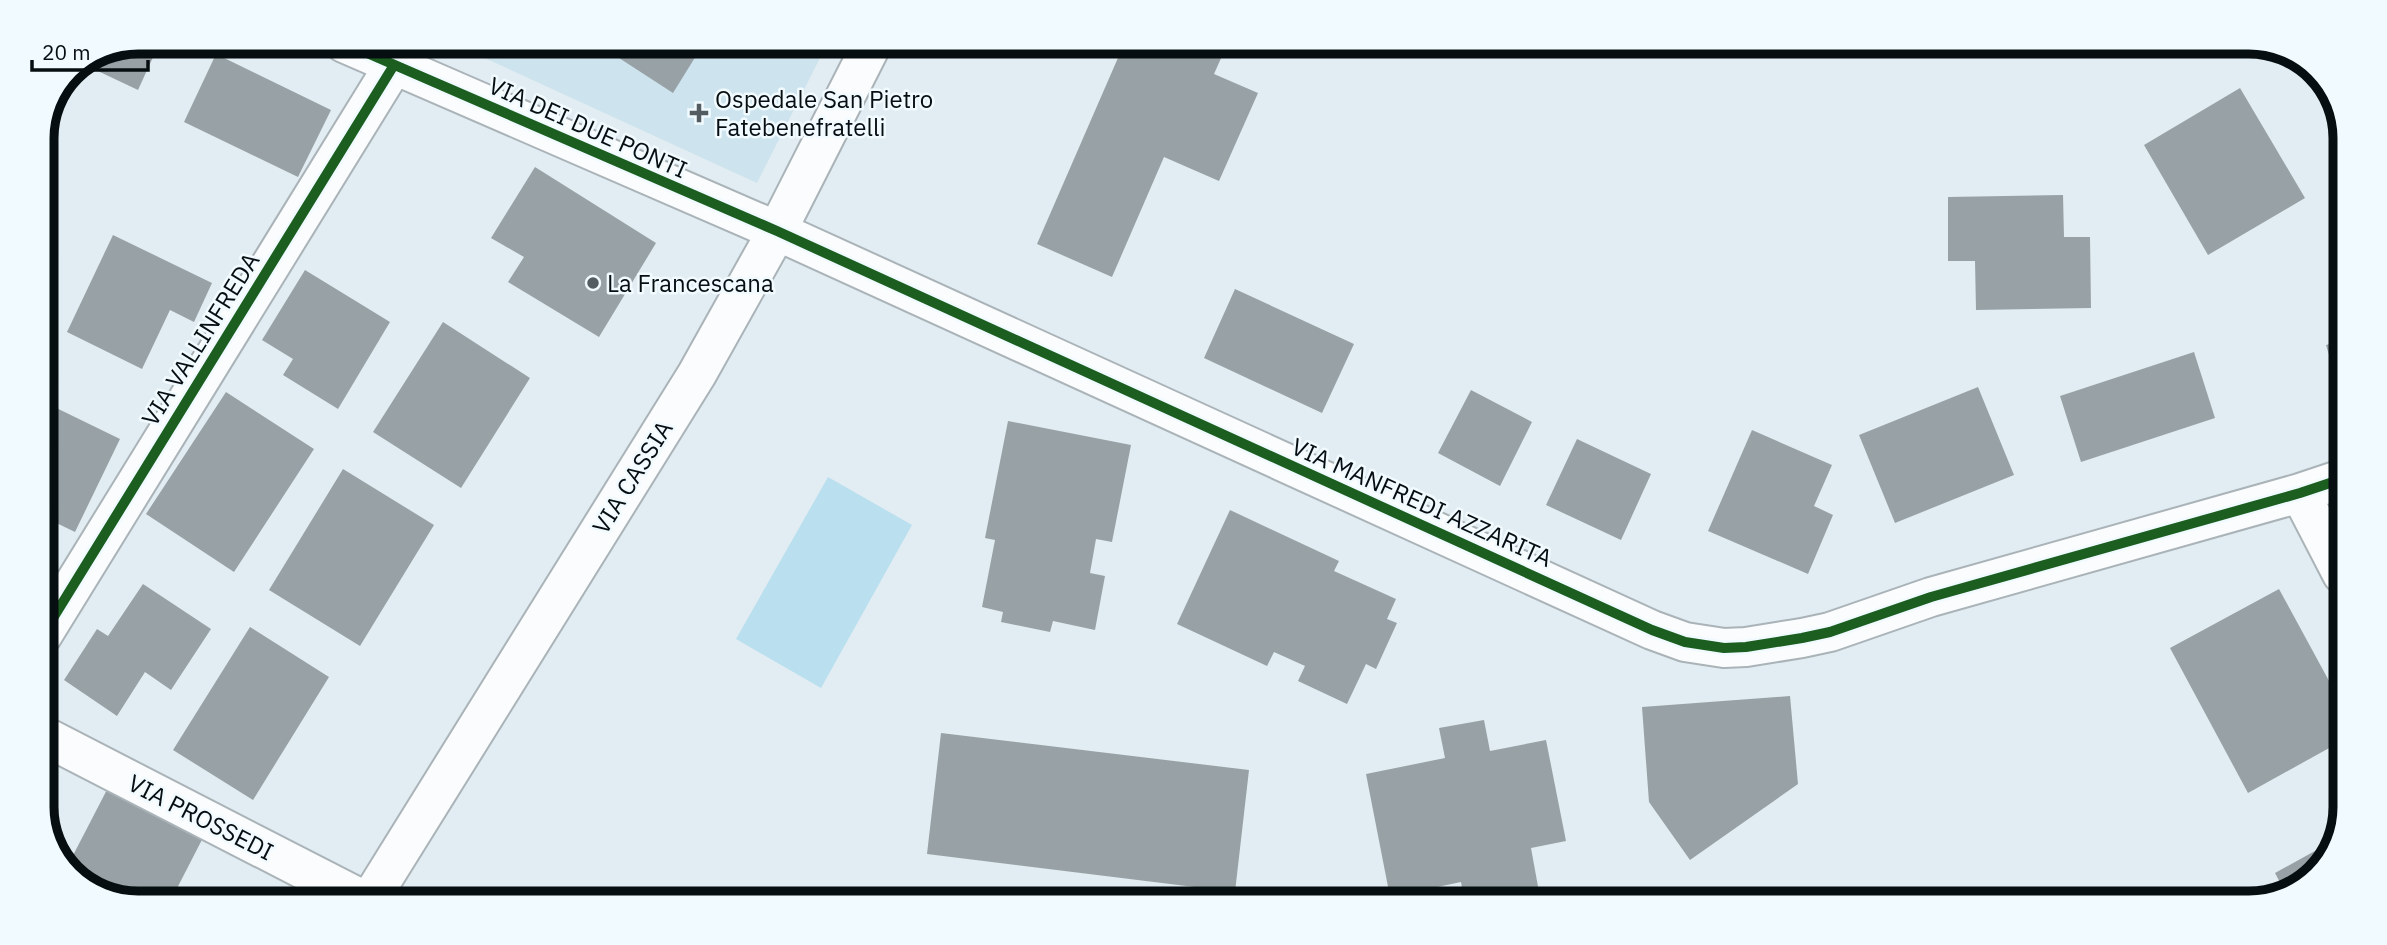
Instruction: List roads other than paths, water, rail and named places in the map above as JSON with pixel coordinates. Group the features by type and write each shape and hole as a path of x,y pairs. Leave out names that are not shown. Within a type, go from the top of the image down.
{"street":[{"name":"VIA DEI DUE PONTI","path":"369,54 777,231"},
{"name":"VIA CASSIA","path":"375,891 697,373 777,231 867,54"},
{"name":"VIA VALLINFREDA","path":"54,617 394,65"},
{"name":"VIA MANFREDI AZZARITA","path":"777,231 1652,630 1704,646 1746,647 1829,632 1931,597 2074,559 2300,493"},
{"path":"2333,481 2300,493 2333,557"},
{"name":"VIA PROSSEDI","path":"54,741 345,891"}],"place":[{"name":"Ospedale San Pietro Fatebenefratelli","path":"699,113"},
{"name":"La Francescana","path":"593,283"}]}
